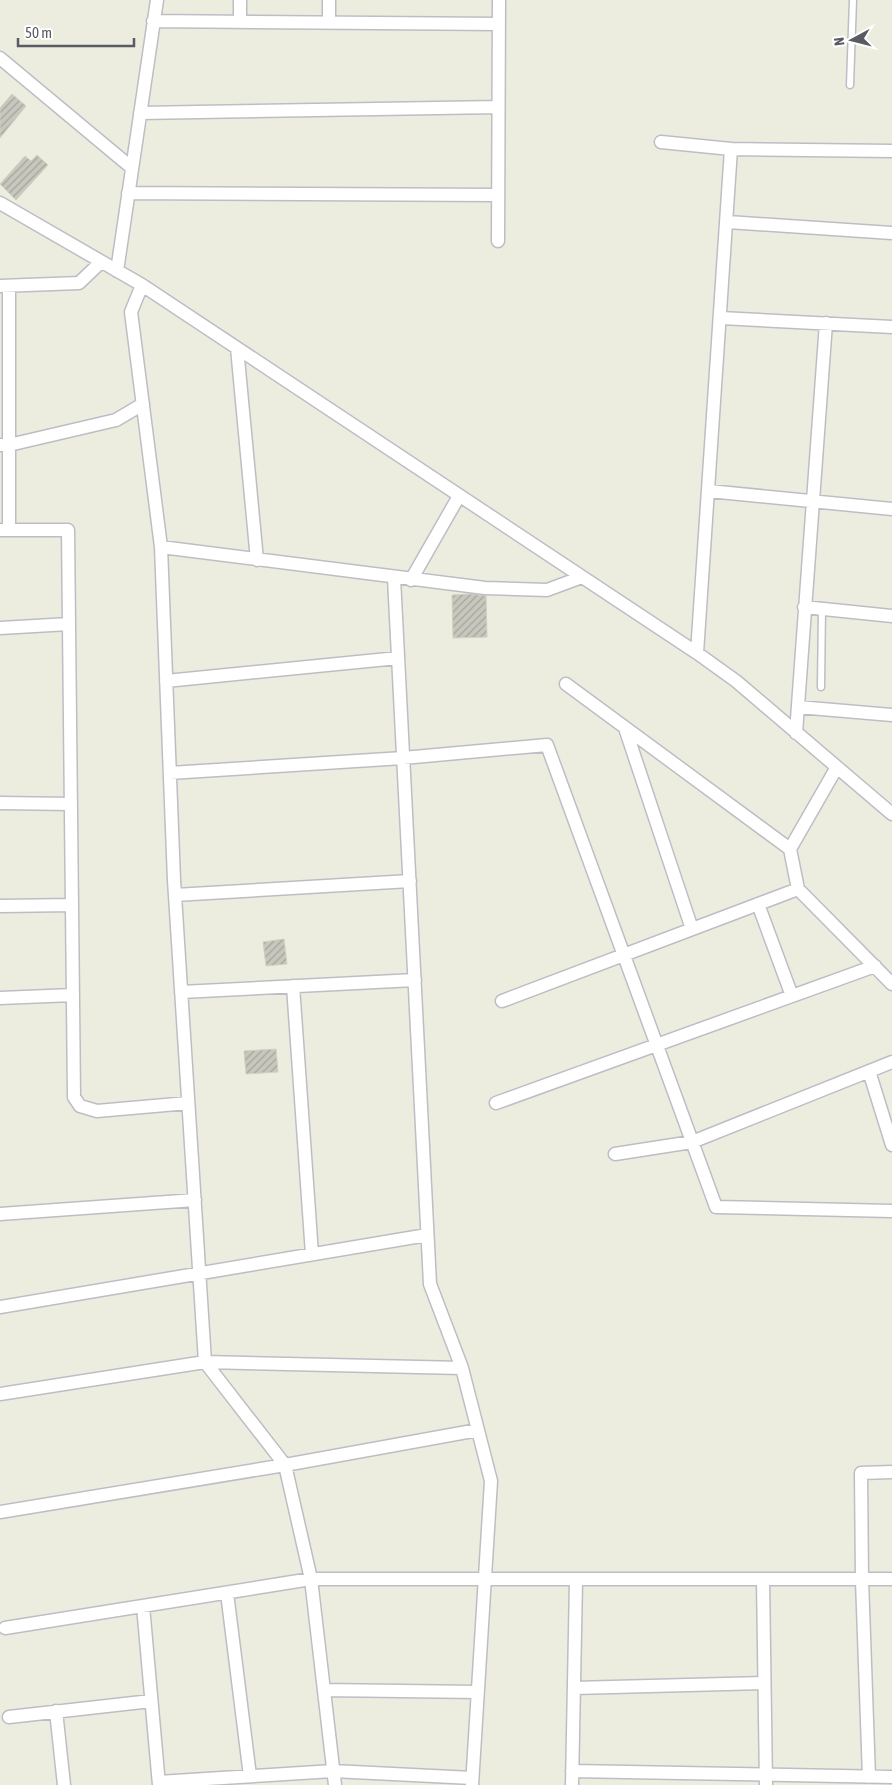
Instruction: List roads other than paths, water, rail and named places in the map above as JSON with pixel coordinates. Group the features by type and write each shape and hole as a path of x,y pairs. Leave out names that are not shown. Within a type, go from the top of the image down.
{"street":[{"path":"117,271 156,0"},
{"path":"240,0 240,22"},
{"path":"329,0 329,23"},
{"path":"498,241 499,0"},
{"path":"154,21 498,24"},
{"path":"0,58 132,168"},
{"path":"140,113 498,107"},
{"path":"661,142 731,148 892,151"},
{"path":"697,654 728,222 731,148"},
{"path":"128,193 498,194"},
{"path":"0,203 142,285 697,654 736,681 892,814"},
{"path":"728,222 892,233"},
{"path":"101,262 79,283 4,286 5,530 68,530 74,1096 80,1106 97,1110 188,1104"},
{"path":"142,285 131,312 161,547 175,895 205,1362 285,1466 311,1580 335,1785"},
{"path":"721,318 892,326"},
{"path":"796,733 811,501 826,323"},
{"path":"237,348 256,560"},
{"path":"5,445 116,420 143,404"},
{"path":"709,491 892,509"},
{"path":"411,580 459,496"},
{"path":"161,547 394,578 485,588 547,590 582,577"},
{"path":"143,1606 159,1784 333,1771 472,1781 491,1482 462,1368 430,1284 394,578"},
{"path":"804,607 892,616"},
{"path":"0,628 69,624"},
{"path":"166,681 398,658"},
{"path":"566,684 790,848"},
{"path":"798,706 892,715"},
{"path":"625,728 692,929"},
{"path":"170,773 403,758 547,745 716,1207 892,1211"},
{"path":"837,767 790,848 798,889 892,984"},
{"path":"0,803 71,804"},
{"path":"175,895 410,881"},
{"path":"502,1001 798,889"},
{"path":"758,904 792,996"},
{"path":"0,906 72,905"},
{"path":"496,1103 875,966"},
{"path":"181,992 415,980"},
{"path":"293,986 312,1254"},
{"path":"0,998 73,995"},
{"path":"615,1154 692,1142 892,1062"},
{"path":"868,1072 892,1144"},
{"path":"0,1214 195,1200"},
{"path":"0,1307 428,1235"},
{"path":"0,1394 205,1362 462,1368"},
{"path":"0,1512 285,1466 478,1430"},
{"path":"869,1777 862,1580 861,1473 892,1472"},
{"path":"5,1628 311,1580 892,1579"},
{"path":"572,1785 576,1580"},
{"path":"763,1580 766,1780"},
{"path":"227,1593 250,1776"},
{"path":"574,1688 764,1683"},
{"path":"324,1690 478,1692"},
{"path":"9,1717 151,1700"},
{"path":"56,1711 64,1785"},
{"path":"572,1771 766,1780 892,1777"}],"lane":[{"path":"850,85 853,0"},
{"path":"821,687 822,608"}]}
